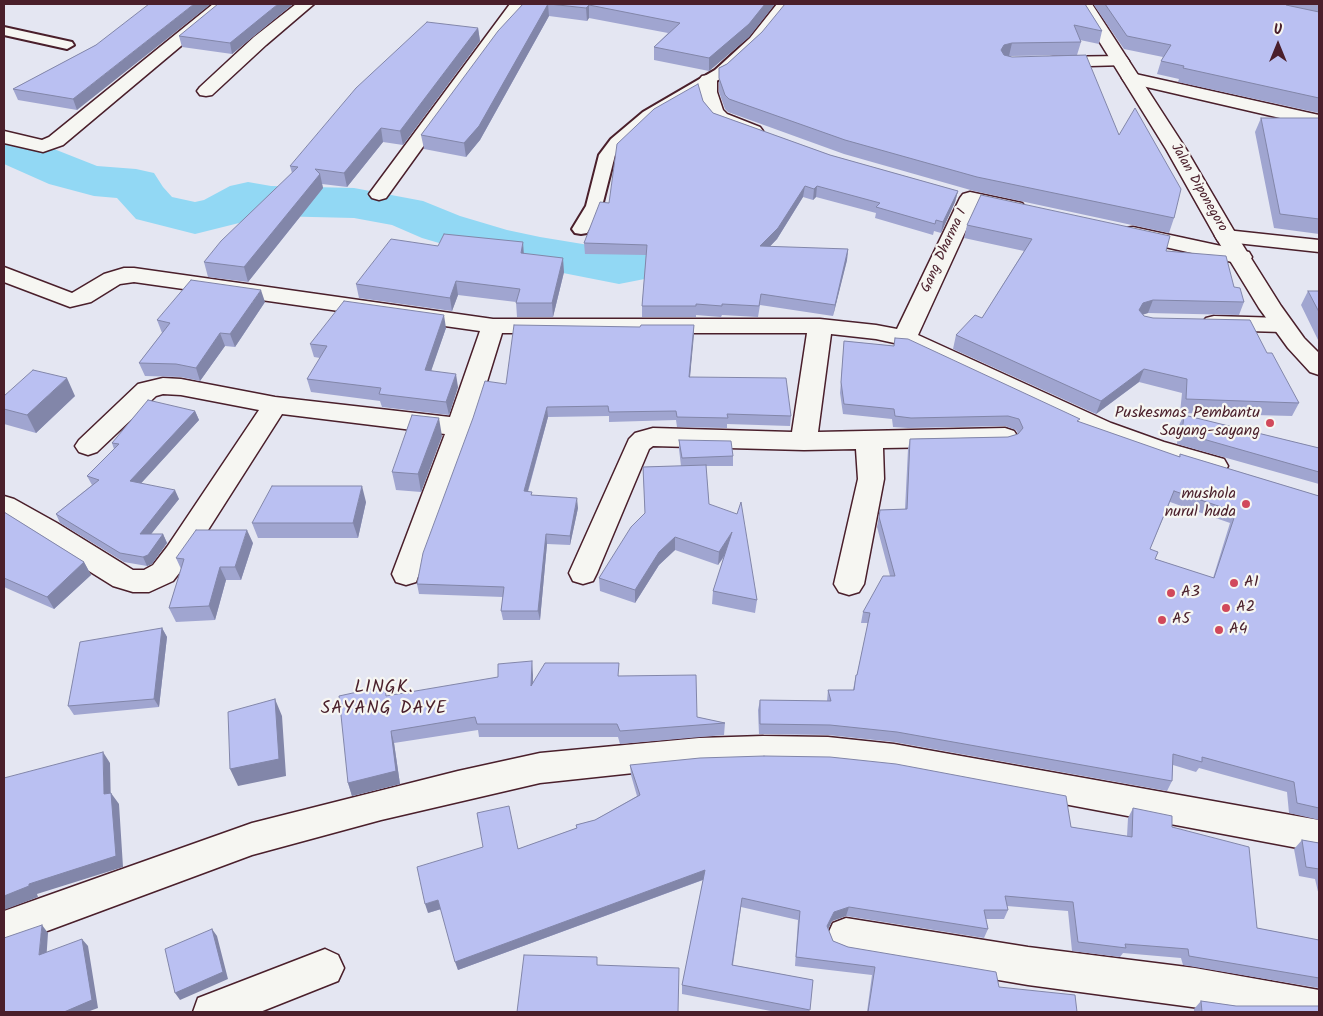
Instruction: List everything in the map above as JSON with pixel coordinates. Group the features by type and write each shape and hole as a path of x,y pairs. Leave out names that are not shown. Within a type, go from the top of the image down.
{"street":[{"path":"4,137 43,146 56,141 224,4"},
{"path":"206,91 260,41 306,4"},
{"path":"379,194 518,4"},
{"name":"Jalan Diponegoro","path":"1084,4 1176,148 1226,236 1241,257 1282,325 1317,363"},
{"path":"1036,62 1120,61"},
{"path":"1132,78 1319,121"},
{"path":"708,80 708,92 714,111 720,118 772,138"},
{"name":"Gang Dharma I","path":"906,338 961,195 1037,212"},
{"path":"1114,229 1241,257"},
{"path":"1226,236 1319,246"},
{"path":"4,274 70,300 83,297 112,279 124,275 134,275 493,326 820,326 906,338 1102,430 1234,472"},
{"path":"1196,323 1282,325"},
{"path":"406,574 460,427 493,326"},
{"path":"804,441 820,326"},
{"path":"88,446 147,390 156,388 181,387 274,405 460,427"},
{"path":"4,506 123,578 133,581 149,581 163,573 177,555 274,405"},
{"path":"584,573 638,445 652,437 804,441 1004,437"},
{"path":"849,584 871,479 869,440"},
{"path":"4,928 252,839 391,802 540,768 699,752 763,750 828,751 894,758 1319,836"},
{"path":"846,936 1028,966 1195,987 1319,1009"},
{"path":"212,1012 325,968"}],"lane":[{"path":"580,229 594,206 606,155 617,142 648,115 720,73 755,41 784,4"},
{"path":"4,31 67,45"}],"building":[{"path":"149,4 194,4 73,99 13,89 96,45"},
{"path":"218,4 278,4 230,43 179,36"},
{"path":"523,4 548,4 479,126 464,143 421,135 498,31"},
{"path":"549,4 765,4 749,24 709,58 654,47 680,23 589,5 586,8"},
{"path":"785,4 1085,4 1102,31 1074,25 1081,42 1012,43 1004,45 1001,50 1004,55 1012,57 1086,55 1119,135 1135,108 1181,189 1174,218 977,177 845,140 729,99 725,95 719,78 719,68 727,64 762,32"},
{"path":"1105,4 1286,4 1319,12 1319,98 1183,68 1184,66 1161,61 1171,45 1127,36"},
{"path":"427,22 478,28 400,131 381,128 344,173 315,169 320,174 244,267 204,262 221,241 298,167 290,166 356,88"},
{"path":"698,84 703,101 713,113 830,155 958,191 943,222 936,220 935,224 876,207 880,203 817,186 814,189 805,186 778,228 760,246 848,249 835,305 761,294 759,306 696,304 696,306 642,306 647,245 584,243 600,202 609,203 617,144 654,109"},
{"path":"1261,118 1319,118 1319,219 1280,214"},
{"path":"981,195 1170,236 1166,251 1226,256 1234,287 1240,288 1244,302 1153,300 1143,303 1139,310 1144,316 1153,318 1250,320 1267,353 1272,353 1299,403 1186,399 1187,379 1144,369 1101,401 956,335 975,315 982,318 1032,239 967,225"},
{"path":"444,234 523,242 521,253 563,258 552,303 516,303 520,289 456,281 450,298 356,284 391,239 438,246"},
{"path":"191,280 261,290 230,334 220,333 196,368 176,364 139,363 170,323 157,320"},
{"path":"1308,291 1319,291 1319,312"},
{"path":"344,301 444,315 425,370 456,374 446,402 379,394 381,388 307,379 327,346 310,344"},
{"path":"514,325 640,327 641,325 694,325 689,377 786,378 791,416 727,414 728,418 677,417 676,411 609,412 608,406 547,407 524,491 532,492 531,495 577,498 570,536 546,534 538,611 501,611 504,587 417,584 423,553 485,381 506,384"},
{"path":"895,338 908,339 1080,419 1077,421 1180,457 1180,454 1319,496 1319,808 1297,803 1294,782 1202,757 1202,762 1173,754 1172,781 897,732 830,725 760,724 760,700 831,701 828,690 854,690 870,613 863,612 883,576 895,576 879,517 880,510 907,509 910,439 1008,437 1018,434 1023,428 1019,419 1008,416 911,418 895,416 894,409 844,404 841,382 844,341 894,346","holes":["1174,491 1236,512 1214,578 1155,559 1158,552 1150,549"]},
{"path":"33,370 67,378 27,415 4,409 4,396"},
{"path":"148,400 195,411 130,481 175,490 140,534 163,534 148,555 143,557 120,553 56,514 99,480 87,476 119,444 112,443"},
{"path":"412,415 439,418 418,474 392,472"},
{"path":"1184,415 1319,448 1319,472 1182,433"},
{"path":"679,440 731,441 733,456 682,458"},
{"path":"706,465 709,504 737,514 741,502 757,600 713,591 732,532 719,552 675,537 659,552 635,590 599,578 631,527 645,513 643,467"},
{"path":"272,486 362,486 353,523 252,523"},
{"path":"4,512 84,562 47,597 4,578"},
{"path":"196,530 247,530 235,567 220,567 209,606 169,608 184,559 176,558"},
{"path":"162,628 154,699 68,706 80,642"},
{"path":"532,661 531,686 545,663 619,663 618,676 696,675 697,717 725,723 620,731 617,724 477,724 475,717 391,731 396,771 348,783 339,696 385,686 386,696 498,677 498,664"},
{"path":"275,699 279,759 230,769 228,712"},
{"path":"103,752 104,794 111,793 116,856 29,884 29,886 4,896 4,778"},
{"path":"764,756 830,757 896,764 1066,796 1071,827 1132,837 1133,808 1172,816 1172,827 1249,847 1257,928 1319,940 1319,978 1189,956 1188,949 1125,944 1126,948 1078,942 1073,902 1005,896 1008,910 984,910 988,929 849,907 834,912 827,926 833,941 848,947 996,972 999,987 1075,995 1077,1012 868,1012 875,967 796,957 800,911 742,898 732,965 813,980 810,1010 682,985 705,870 455,962 438,900 425,904 417,867 483,847 477,813 509,806 518,849 577,828 576,825 595,820 640,795 630,765 700,758"},
{"path":"1302,840 1319,843 1319,869 1306,867"},
{"path":"42,925 39,955 82,939 92,1000 64,1012 4,1012 4,938"},
{"path":"212,929 223,972 175,993 165,949"},
{"path":"524,955 597,957 597,965 679,968 678,1012 517,1012"},
{"path":"1201,1001 1236,1006 1319,1006 1319,1012 1202,1012"}],"waterway":[{"path":"4,146 67,173 94,181 136,184 139,193 154,208 195,218 221,212 248,197 271,201 354,203 405,212 441,227 497,244 540,253 619,267 646,263"}],"place":[{"name":"Puskesmas Pembantu Sayang-sayang","path":"1270,423"},
{"name":"mushola nurul huda","path":"1246,504"},
{"name":"A1","path":"1234,583"},
{"name":"A3","path":"1171,593"},
{"name":"A2","path":"1226,608"},
{"name":"A5","path":"1162,620"},
{"name":"A4","path":"1219,630"}],"district":[{"name":"LINGK. SAYANG DAYE","path":"384,700"}]}
